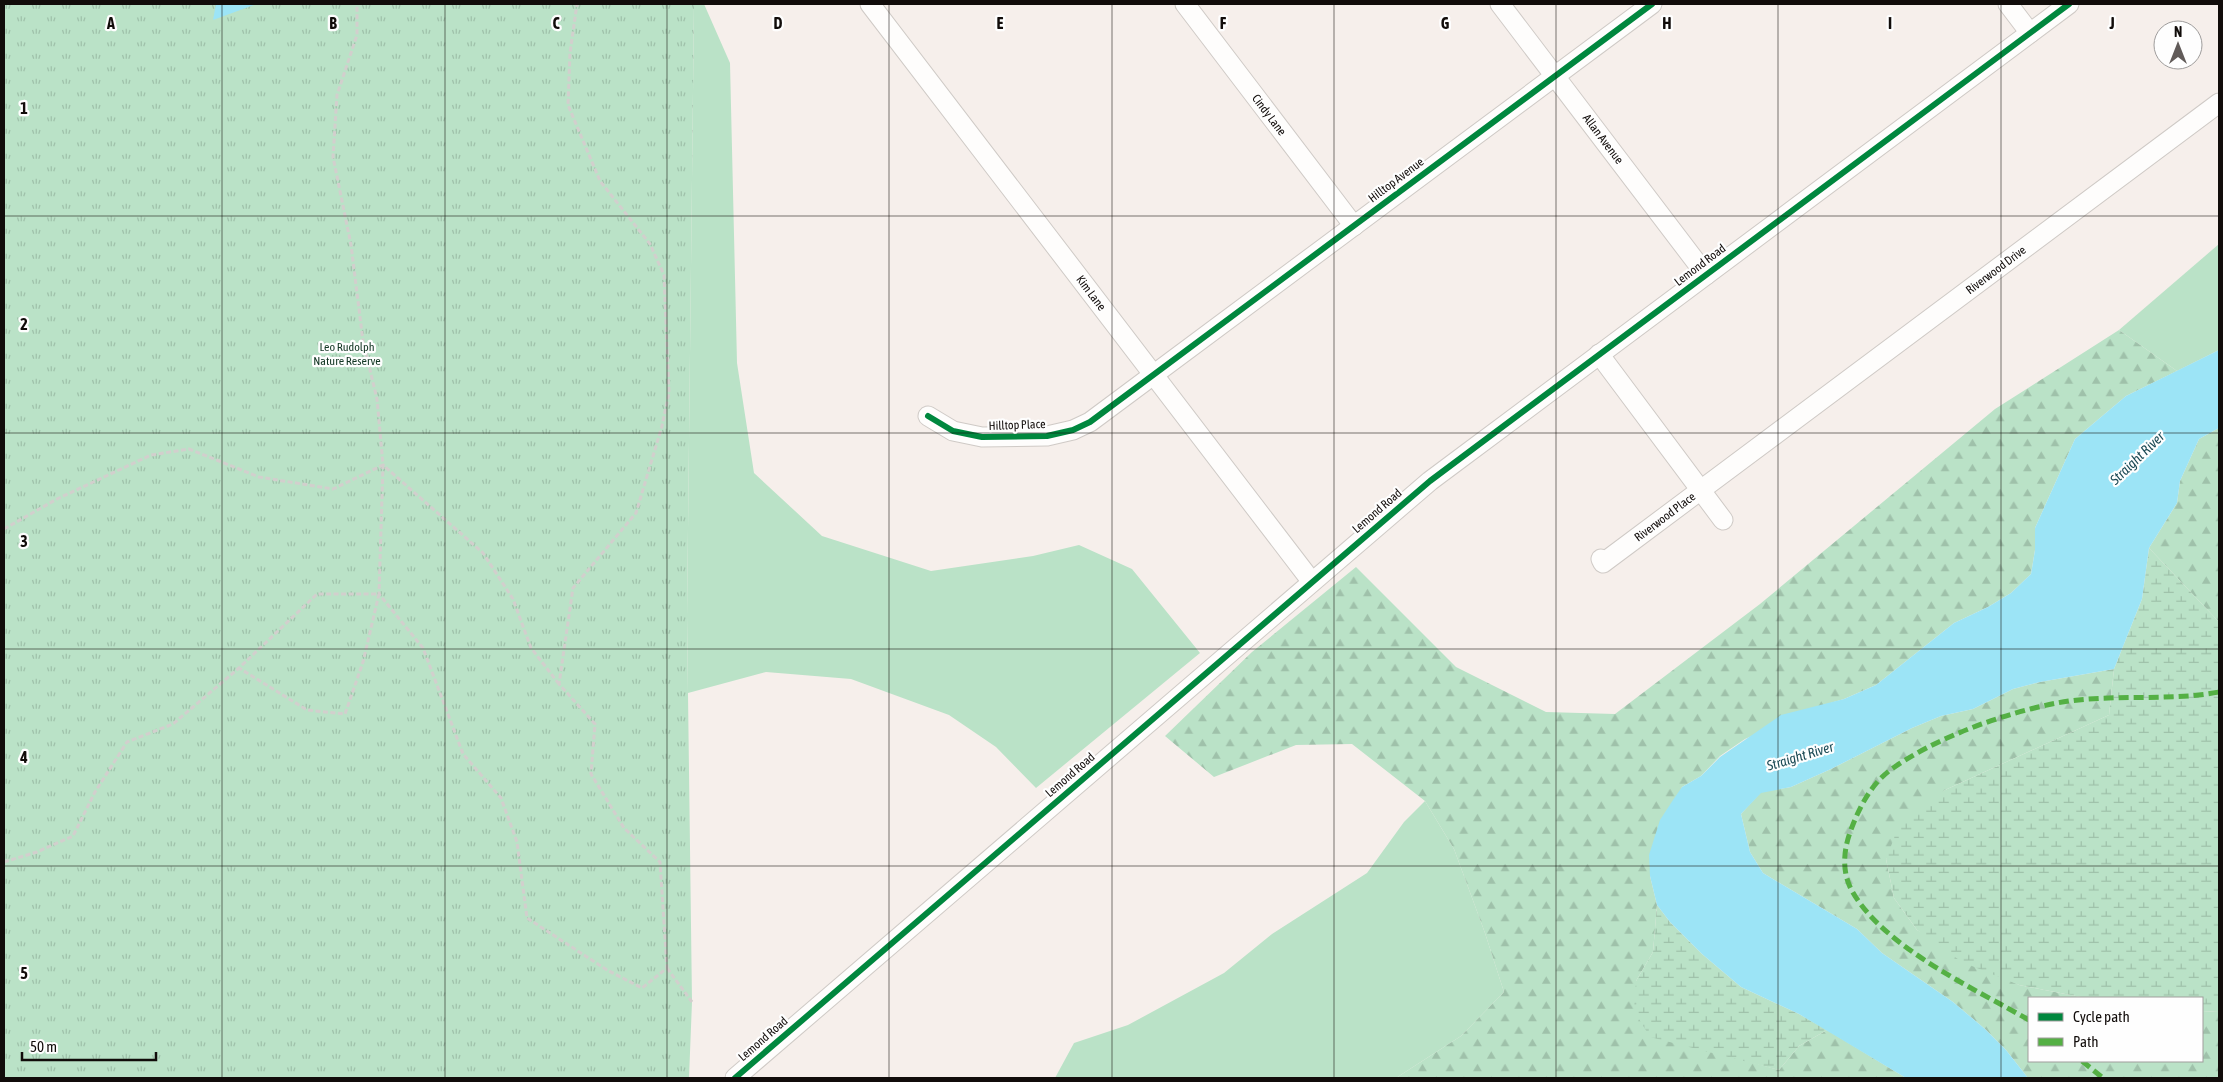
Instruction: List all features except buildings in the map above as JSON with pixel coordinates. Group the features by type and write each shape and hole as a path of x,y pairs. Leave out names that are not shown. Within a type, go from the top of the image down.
{"street":[{"name":"Kim Lane","path":"870,4 1312,582"},
{"name":"Cindy Lane","path":"1185,4 1354,226"},
{"name":"Allan Avenue","path":"1500,4 1706,275"},
{"name":"Hilltop Avenue","path":"1154,375 1652,4"},
{"path":"2008,4 2030,33"},
{"name":"Lemond Road","path":"735,1078 1430,480 2069,4"},
{"name":"Riverwood Drive","path":"1701,490 2219,103"},
{"path":"1599,354 1701,490"},
{"name":"Hilltop Place","path":"928,416 953,432 982,437 1047,436 1073,430 1090,422 1154,375"},
{"name":"Riverwood Place","path":"1601,559 1603,563 1701,490 1723,520"}],"path":[{"path":"239,668 307,710 345,714 363,662 379,594 383,465 377,399 363,341 351,245 333,157 337,95 357,35 357,4"},
{"path":"559,684 573,588 636,513 662,426 669,393 664,275 650,244 600,181 568,105 570,53 577,4"},
{"path":"4,529 57,499 151,455 189,449 259,477 333,489 383,465"},
{"path":"383,465 483,552 513,599 531,648 559,684 596,724 591,774 624,828 660,862 668,968 692,1002"},
{"path":"4,862 37,852 73,836 95,792 127,742 173,724 239,668 317,594 379,594"},
{"path":"379,594 423,648 463,754 501,798 517,842 528,918 608,970 642,988 668,968"}],"green space":[{"name":"Leo Rudolph Nature Reserve","path":"4,4 694,4 687,616 692,1002 689,1078 4,1078"},
{"path":"694,4 704,4 730,63 737,363 754,473 822,536 931,571 1033,556 1079,545 1132,569 1200,653 1036,788 996,747 949,715 851,679 766,672 688,693 687,616"},
{"path":"2219,244 2219,350 2177,371 2119,330"},
{"path":"2119,330 2177,371 2126,396 2075,439 2035,528 2035,550 2031,574 2011,593 1988,607 1954,623 1876,685 1844,699 1817,707 1745,739 1720,756 1701,776 1682,787 1650,876 1657,905 1653,952 1636,981 1729,1056 1779,1070 1799,1046 1827,1030 1906,1078 1396,1078 1461,1036 1504,992 1485,933 1454,849 1425,801 1352,744 1296,745 1214,777 1165,736 1252,652 1356,567 1456,667 1546,712 1615,714 1760,604 1995,409"},
{"path":"2219,428 2219,622 2149,548 2177,503 2180,481 2199,439"},
{"path":"2149,548 2219,622 2219,1011 2203,1012 2203,997 2081,997 2019,985 1962,962 1917,930 1894,898 1886,859 1901,820 1945,790 2109,715 2114,669 2142,599"},
{"path":"2114,669 2109,715 1945,790 1886,859 1894,898 1917,930 2019,985 2081,997 2028,997 2028,1062 2203,1062 2203,1012 2219,1011 2219,1078 2028,1078 2006,1050 1953,1002 1882,953 1857,929 1763,873 1750,852 1741,814 1761,792 1791,787 1912,728 1941,716 1973,709 2013,689 2040,682"},
{"path":"1425,801 1454,849 1485,933 1504,992 1461,1036 1396,1078 1055,1078 1074,1043 1128,1025 1224,973 1272,934 1367,873 1404,822"},
{"path":"1657,905 1670,922 1702,954 1741,987 1799,1014 1827,1030 1799,1046 1779,1070 1650,1037 1634,1011 1636,981 1653,952"}],"water":[{"path":"216,4 257,4 213,20"},
{"name":"Straight River","path":"2219,350 2219,428 2199,439 2180,481 2177,503 2149,548 2142,599 2114,669 2040,682 2013,689 1973,709 1941,716 1912,728 1791,787 1761,793 1741,814 1750,852 1763,873 1857,929 1882,953 1953,1002 2006,1050 2028,1078 1906,1078 1799,1014 1741,987 1702,954 1670,922 1657,905 1650,876 1649,855 1660,820 1682,787 1701,776 1720,757 1781,715 1844,699 1876,685 1954,623 1988,607 2011,593 2031,574 2035,550 2035,528 2075,439 2126,396"}],"marked path":[{"path":"2028,1019 1931,964 1906,947 1865,910 1851,889 1845,866 1849,835 1862,804 1871,789 1889,771 1906,759 1947,738 2014,713 2077,700 2179,697 2219,692"},
{"path":"2083,1062 2103,1078"}],"cycle path":[{"path":"928,416 953,431 982,437 1047,436 1073,430 1090,422 1652,4"},
{"path":"735,1078 1430,481 2069,4"}]}
